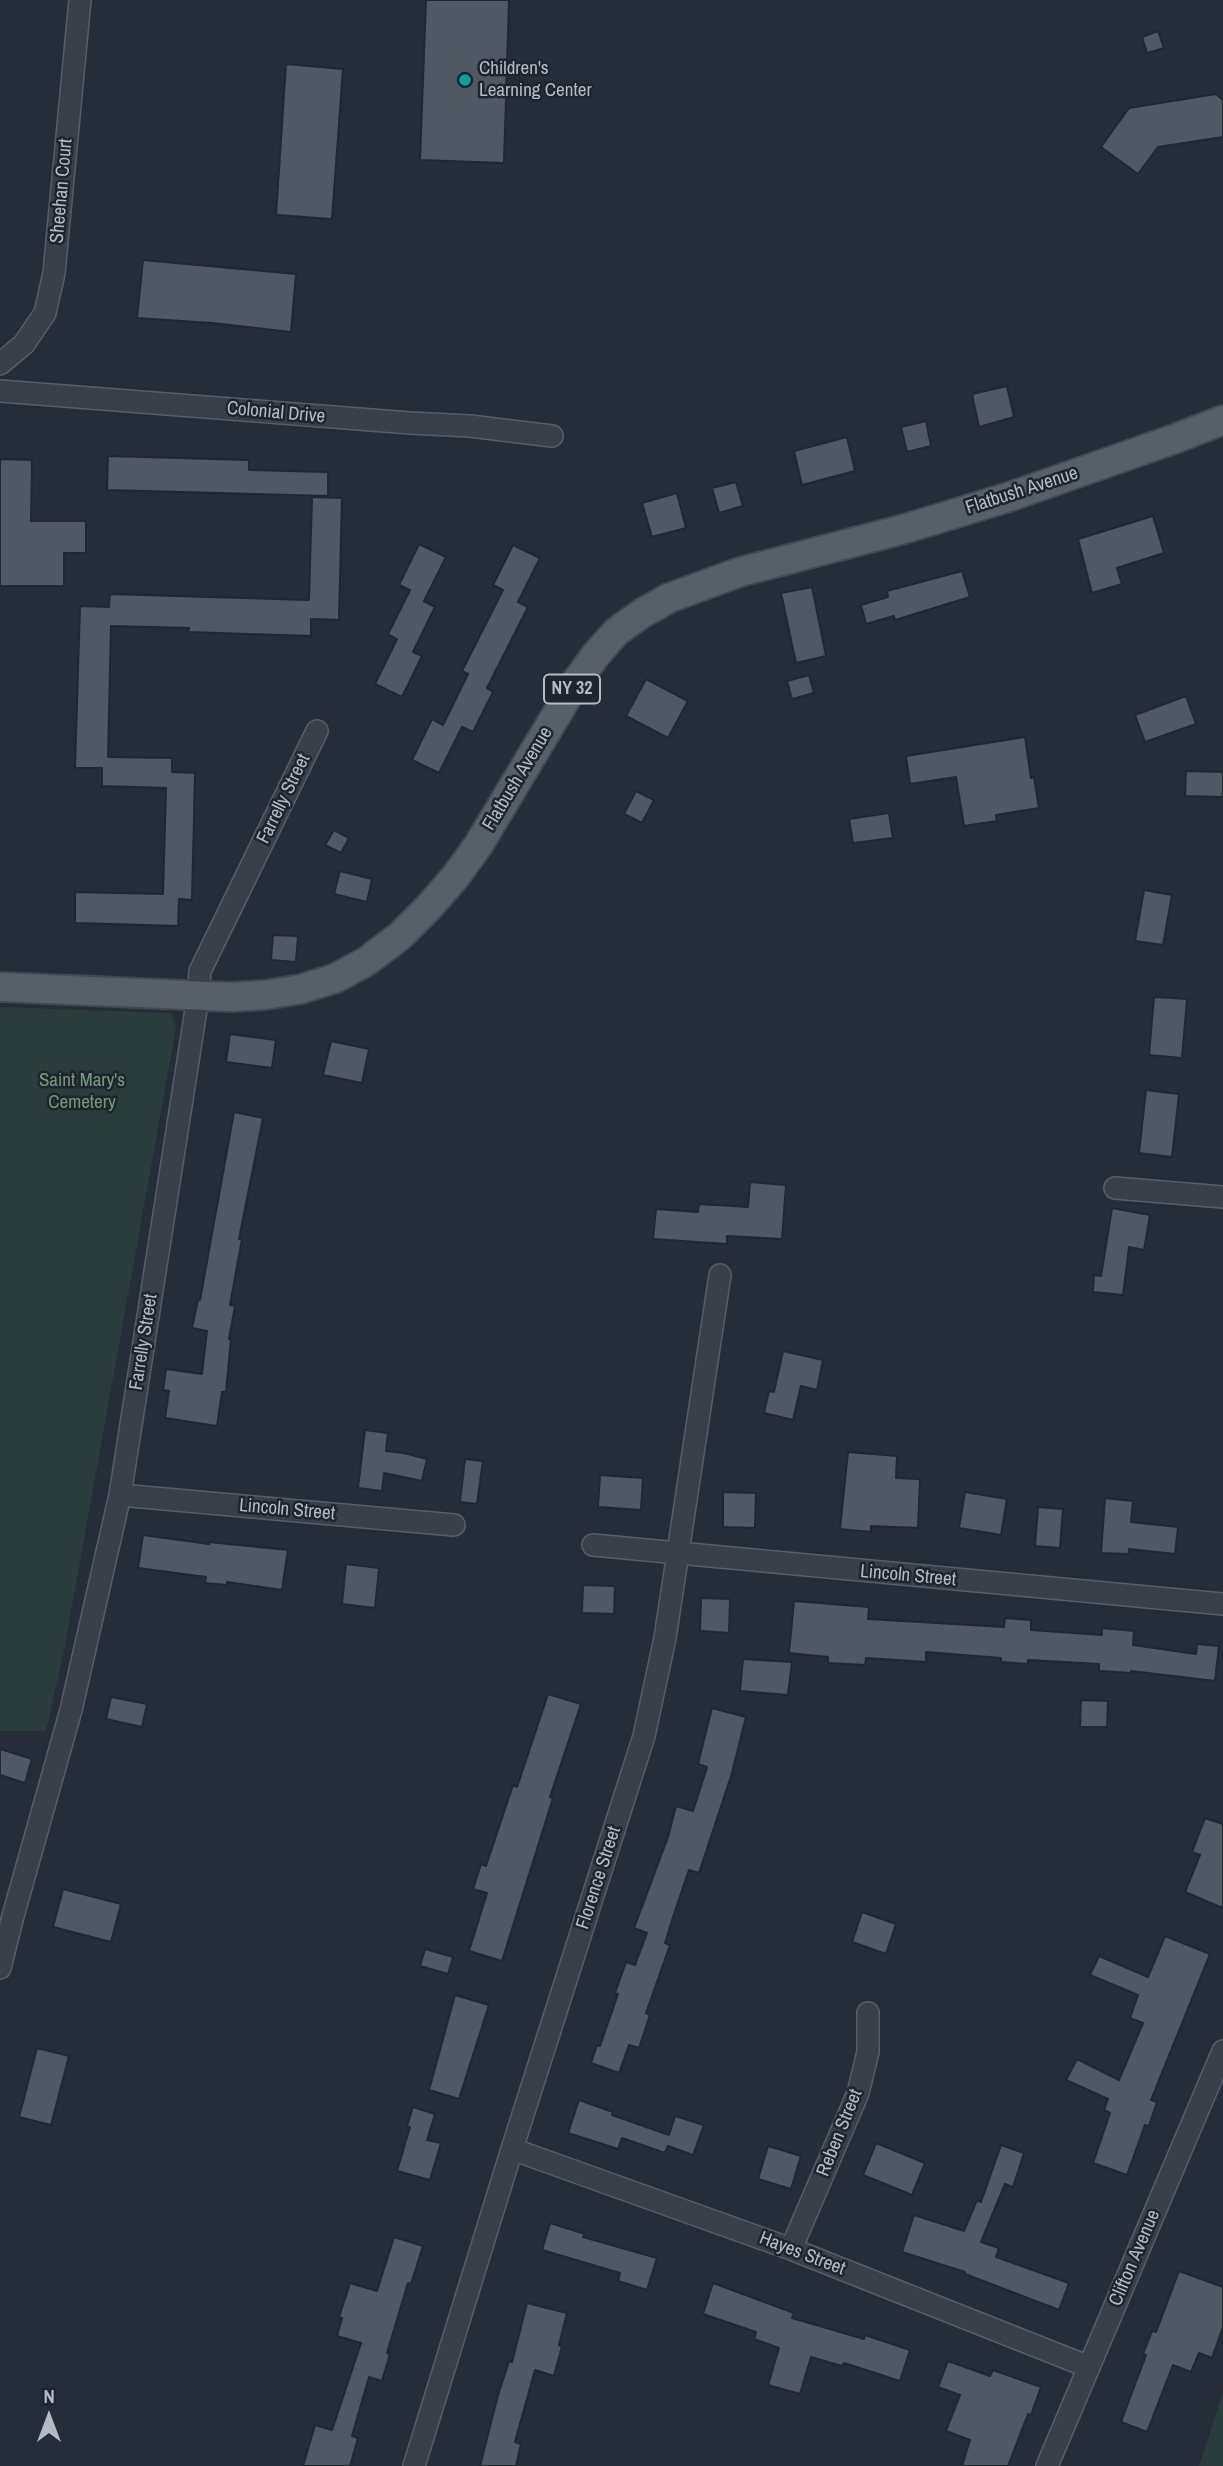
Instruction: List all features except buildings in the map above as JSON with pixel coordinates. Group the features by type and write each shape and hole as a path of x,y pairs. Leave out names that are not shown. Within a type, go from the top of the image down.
{"main road":[{"name":"Flatbush Avenue","path":"0,987 198,997 265,995 301,989 336,978 367,961 400,936 456,876 479,844 576,682 616,632 641,614 669,598 740,572 904,529 1009,497 1223,420"}],"street":[{"name":"Sheehan Court","path":"0,364 24,344 45,313 54,273 80,0"},
{"name":"Colonial Drive","path":"0,391 470,426 552,436"},
{"name":"Farrelly Street","path":"0,1968 6,1916 71,1710 120,1495 200,971 317,731"},
{"path":"1115,1188 1223,1197"},
{"name":"Florence Street","path":"414,2466 644,1736 664,1637 720,1275"},
{"name":"Lincoln Street","path":"120,1495 454,1525"},
{"name":"Lincoln Street","path":"593,1545 1223,1604"},
{"name":"Reben Street","path":"791,2249 858,2094 868,2053 868,2013"},
{"name":"Clifton Avenue","path":"1047,2466 1223,2051"},
{"name":"Hayes Street","path":"512,2149 791,2249 1089,2367"}],"green space":[{"name":"Saint Mary's Cemetery","path":"0,1007 171,1013 176,1028 63,1656 46,1731 0,1731"},
{"path":"1223,2393 1223,2466 1199,2466"}],"place":[{"name":"Children's Learning Center","path":"465,80"}]}
